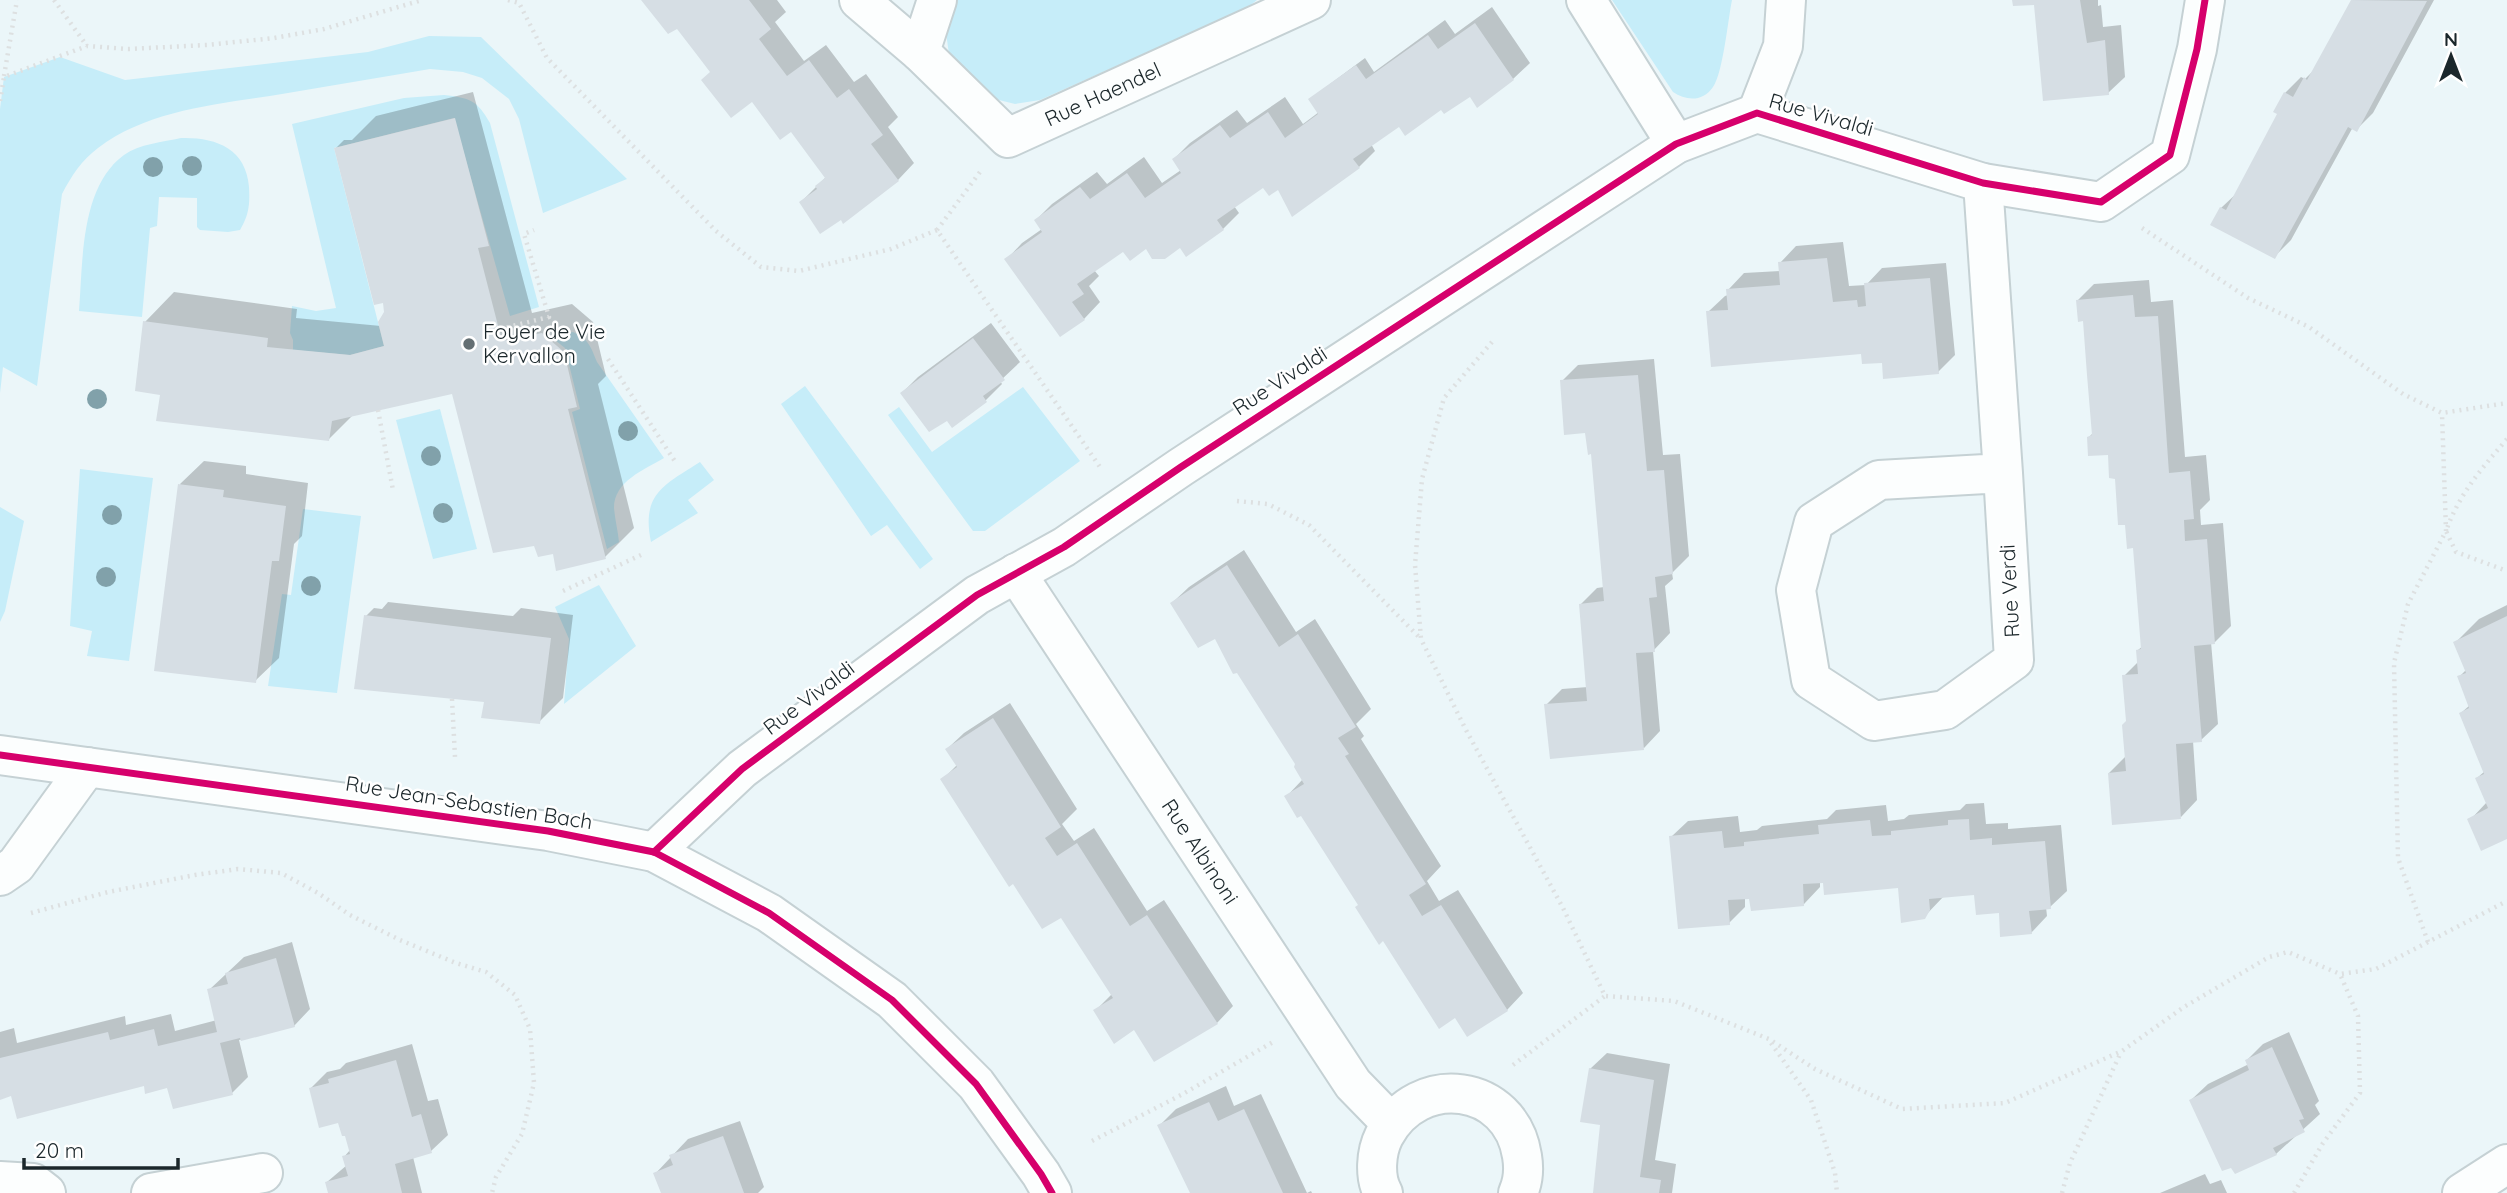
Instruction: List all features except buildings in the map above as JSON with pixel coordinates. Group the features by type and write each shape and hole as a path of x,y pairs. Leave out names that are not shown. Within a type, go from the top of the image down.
{"street":[{"path":"859,0 920,51 1007,138"},
{"path":"920,51 937,0"},
{"name":"Rue Haendel","path":"1007,138 1311,0"},
{"path":"1586,0 1676,144"},
{"path":"1757,113 1783,46 1786,0"},
{"path":"2101,202 2170,155 2197,49 2205,0"},
{"name":"Rue Vivaldi","path":"654,852 743,769 977,595 1064,547 1192,459 1676,144 1757,113 1983,183 2101,202"},
{"name":"Rue Verdi","path":"1983,183 2003,472 2014,660 1945,710 1874,721 1811,680 1796,590 1814,522 1879,480 2003,472"},
{"name":"Rue Albinoni","path":"1016,573 1353,1084 1391,1123"},
{"name":"Rue Jean-Sebastien Bach","path":"0,755 548,831 654,852 769,913 892,1000 976,1084 1052,1193"},
{"path":"0,876 16,865 87,767"},
{"path":"1383,1193 1377,1166 1380,1143 1391,1123 1407,1107 1428,1096 1450,1093 1473,1096 1493,1107 1510,1123 1520,1143 1524,1166 1518,1193"},
{"path":"2462,1193 2507,1164"},
{"path":"151,1193 263,1173"},
{"path":"0,1181 33,1182 46,1193"}],"path":[{"path":"0,101 2,75 17,0"},
{"path":"54,0 87,46"},
{"path":"2,75 87,46 128,49 274,38 324,29 422,0"},
{"path":"508,0 521,1 547,58 716,231 761,267 799,271 891,249 937,230 1007,138"},
{"path":"2101,202 2248,298 2309,327 2403,394 2442,413 2507,404"},
{"path":"499,329 550,317 524,234 534,230"},
{"path":"937,230 1102,471"},
{"path":"1421,639 1415,565 1422,479 1444,398 1492,342"},
{"path":"608,359 676,463"},
{"path":"378,410 393,490"},
{"path":"2442,413 2446,530 2456,552 2507,571"},
{"path":"2428,942 2398,858 2394,663 2408,604 2446,530 2454,508 2471,481 2507,439"},
{"path":"1237,501 1268,504 1309,524 1421,639 1466,730 1563,908 1605,996"},
{"path":"563,591 641,555"},
{"path":"452,699 455,757"},
{"path":"24,915 108,892 195,875 238,869 281,873 318,893 350,915 400,940 456,964 486,972 515,995 530,1029 534,1083 522,1134 496,1177 492,1193"},
{"path":"1511,1066 1605,996 1674,1001 1769,1039 1815,1069 1902,1109 2005,1103 2122,1051 2184,1007 2269,957 2288,951 2340,974 2376,969 2507,901"},
{"path":"2294,1193 2323,1143 2360,1093 2358,1016 2340,974"},
{"path":"1092,1141 1181,1095 1282,1037"},
{"path":"1769,1039 1811,1100 1835,1173 1837,1193"},
{"path":"2062,1193 2070,1163 2122,1051"}],"shaded area":[{"path":"954,0 1257,0 1247,8 1040,100 1015,104 991,98 949,54 946,33"},
{"path":"1612,0 1732,0 1720,70 1709,92 1694,98 1673,92"},
{"path":"429,36 481,37 627,179 543,213 519,119 509,99 482,78 463,72 430,69 210,105 163,116 118,135 98,148 82,163 69,181 62,194 37,386 3,367 0,393 0,109 4,77 60,57 125,80 368,52"},
{"path":"444,95 460,97 477,105 490,123 539,307 510,316 454,118 334,148 384,346 350,355 293,350 290,333 292,306 316,311 336,308 292,124 404,98"},
{"path":"181,138 217,143 235,154 242,163 247,174 249,199 247,214 240,230 200,230 197,227 197,198 159,197 157,226 150,228 142,317 79,311 86,227 99,186 110,169 130,151"},
{"path":"573,332 588,344 597,362 664,458 639,472 619,490 614,508 619,542 607,549 572,412 580,409 565,348 550,336"},
{"path":"805,386 933,559 920,569 887,525 871,536 781,404"},
{"path":"1023,387 1080,461 985,531 973,531 888,415 899,407 932,452"},
{"path":"440,409 477,549 433,559 396,420"},
{"path":"700,462 714,480 688,500 698,513 651,542 649,512 658,493 676,477"},
{"path":"80,469 153,478 129,661 87,656 92,631 70,626"},
{"path":"0,507 24,521 5,611 0,622"},
{"path":"303,509 361,516 337,693 268,686 282,594 291,595"},
{"path":"599,585 636,646 564,704 569,639 555,607"}],"cycle path":[{"path":"654,852 742,769 977,595 1064,547 1181,467 1676,144 1757,113 1983,183 2101,202 2170,155 2197,49 2205,0"},
{"path":"0,755 548,831 654,852 769,913 892,1000 976,1084 1052,1193"}],"place":[{"name":"Foyer de Vie Kervallon","path":"469,344"}]}
